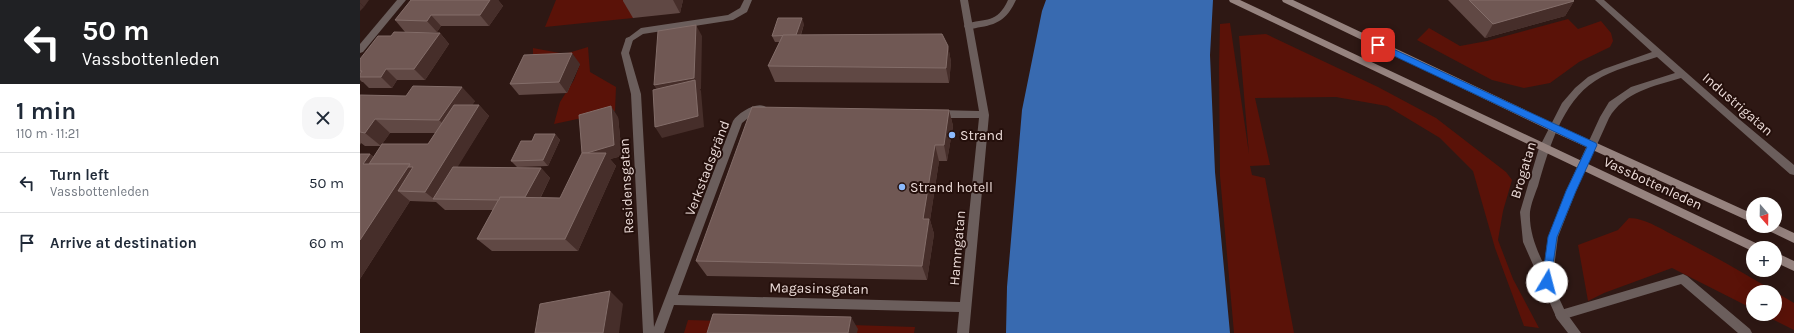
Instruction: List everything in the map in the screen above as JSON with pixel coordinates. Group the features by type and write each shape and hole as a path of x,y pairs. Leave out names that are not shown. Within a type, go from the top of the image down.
{"main road":[{"name":"Vassbottenleden","path":"1234,0 1746,243"},
{"name":"Vassbottenleden","path":"1286,0 1554,128 1746,216"},
{"path":"1782,232 1794,238"},
{"path":"1782,260 1794,266"}],"street":[{"path":"360,50 402,0"},
{"name":"Residensgatan","path":"649,333 636,94 626,53 629,40 641,31 730,18 744,10 748,0"},
{"name":"Hamngatan","path":"963,333 984,115 964,0"},
{"path":"968,26 994,22 1001,19 1007,12 1012,0"},
{"name":"Industrigatan","path":"1599,0 1794,171"},
{"name":"Brogatan","path":"1576,333 1561,315 1528,242 1525,212 1544,148 1569,100 1591,79 1607,71 1659,54"},
{"path":"1547,282 1553,237 1604,117 1612,105 1634,89 1682,74"},
{"name":"Verkstadsgränd","path":"672,300 738,121 751,110 775,110"},
{"path":"932,114 984,115"},
{"path":"1561,315 1683,279 1746,333"},
{"path":"658,333 672,300"},
{"name":"Magasinsgatan","path":"672,300 966,306"}],"shaded area":[{"path":"556,0 638,0 633,18 545,27"},
{"path":"1568,19 1578,29 1601,21 1611,33 1613,41 1610,47 1579,62 1550,83 1524,88 1492,80 1417,40 1429,28 1460,46 1487,41"},
{"path":"1230,23 1249,154 1239,36 1266,34 1378,87 1436,118 1506,172 1512,180 1503,211 1498,240 1513,279 1539,328 1524,326 1495,248 1473,171 1440,138 1387,106 1336,97 1255,98 1270,165 1250,166 1252,175 1265,178 1294,333 1234,333 1220,176 1220,24"},
{"path":"588,47 590,72 616,87 615,111 554,124 560,102 574,80 580,64 533,66 533,48 565,54"},
{"path":"1629,218 1648,222 1723,261 1746,275 1746,277 1749,277 1763,285 1746,285 1746,305 1672,268 1604,293 1588,301 1578,245 1618,230"},
{"path":"1782,296 1794,303 1794,330 1776,321 1782,321"},
{"path":"688,320 915,327 914,333 684,333"}],"water":[{"path":"1046,0 1213,0 1210,55 1215,172 1230,333 1006,333 1007,287 1022,110 1042,11"}],"building":[{"path":"411,0 490,0 480,15 431,15 427,21 395,20"},
{"path":"1469,0 1573,0 1574,1 1493,24"},
{"path":"778,18 802,18 796,35 772,36"},
{"path":"696,25 694,78 654,85 658,31"},
{"path":"394,32 440,33 414,69 386,69 381,77 360,77 362,71 360,71 360,59 378,36 391,36"},
{"path":"942,34 948,46 946,68 768,66 783,35"},
{"path":"572,53 559,82 510,84 524,55"},
{"path":"695,80 698,116 655,127 653,90"},
{"path":"413,86 462,87 439,120 375,119 365,133 360,132 360,95 406,96"},
{"path":"454,105 479,105 425,192 398,191 413,167 408,167 410,164 369,164 382,144 428,144"},
{"path":"611,106 614,145 587,153 582,153 579,115"},
{"path":"752,107 949,110 944,145 935,145 923,219 929,219 922,266 696,261"},
{"path":"535,134 555,134 543,160 511,161 521,141 532,141"},
{"path":"582,153 606,153 565,239 477,239 500,197 560,198"},
{"path":"360,154 370,154 363,164 410,164 360,240"},
{"path":"453,167 541,168 525,197 500,197 499,200 433,199"},
{"path":"610,291 603,333 535,333 540,304"},
{"path":"713,314 851,317 848,333 707,333"}],"place":[{"name":"Strand","path":"952,135"},
{"name":"Strand hotell","path":"902,187"}],"route":[{"path":"1378,45 1592,145 1571,191 1553,237 1547,282"}]}
